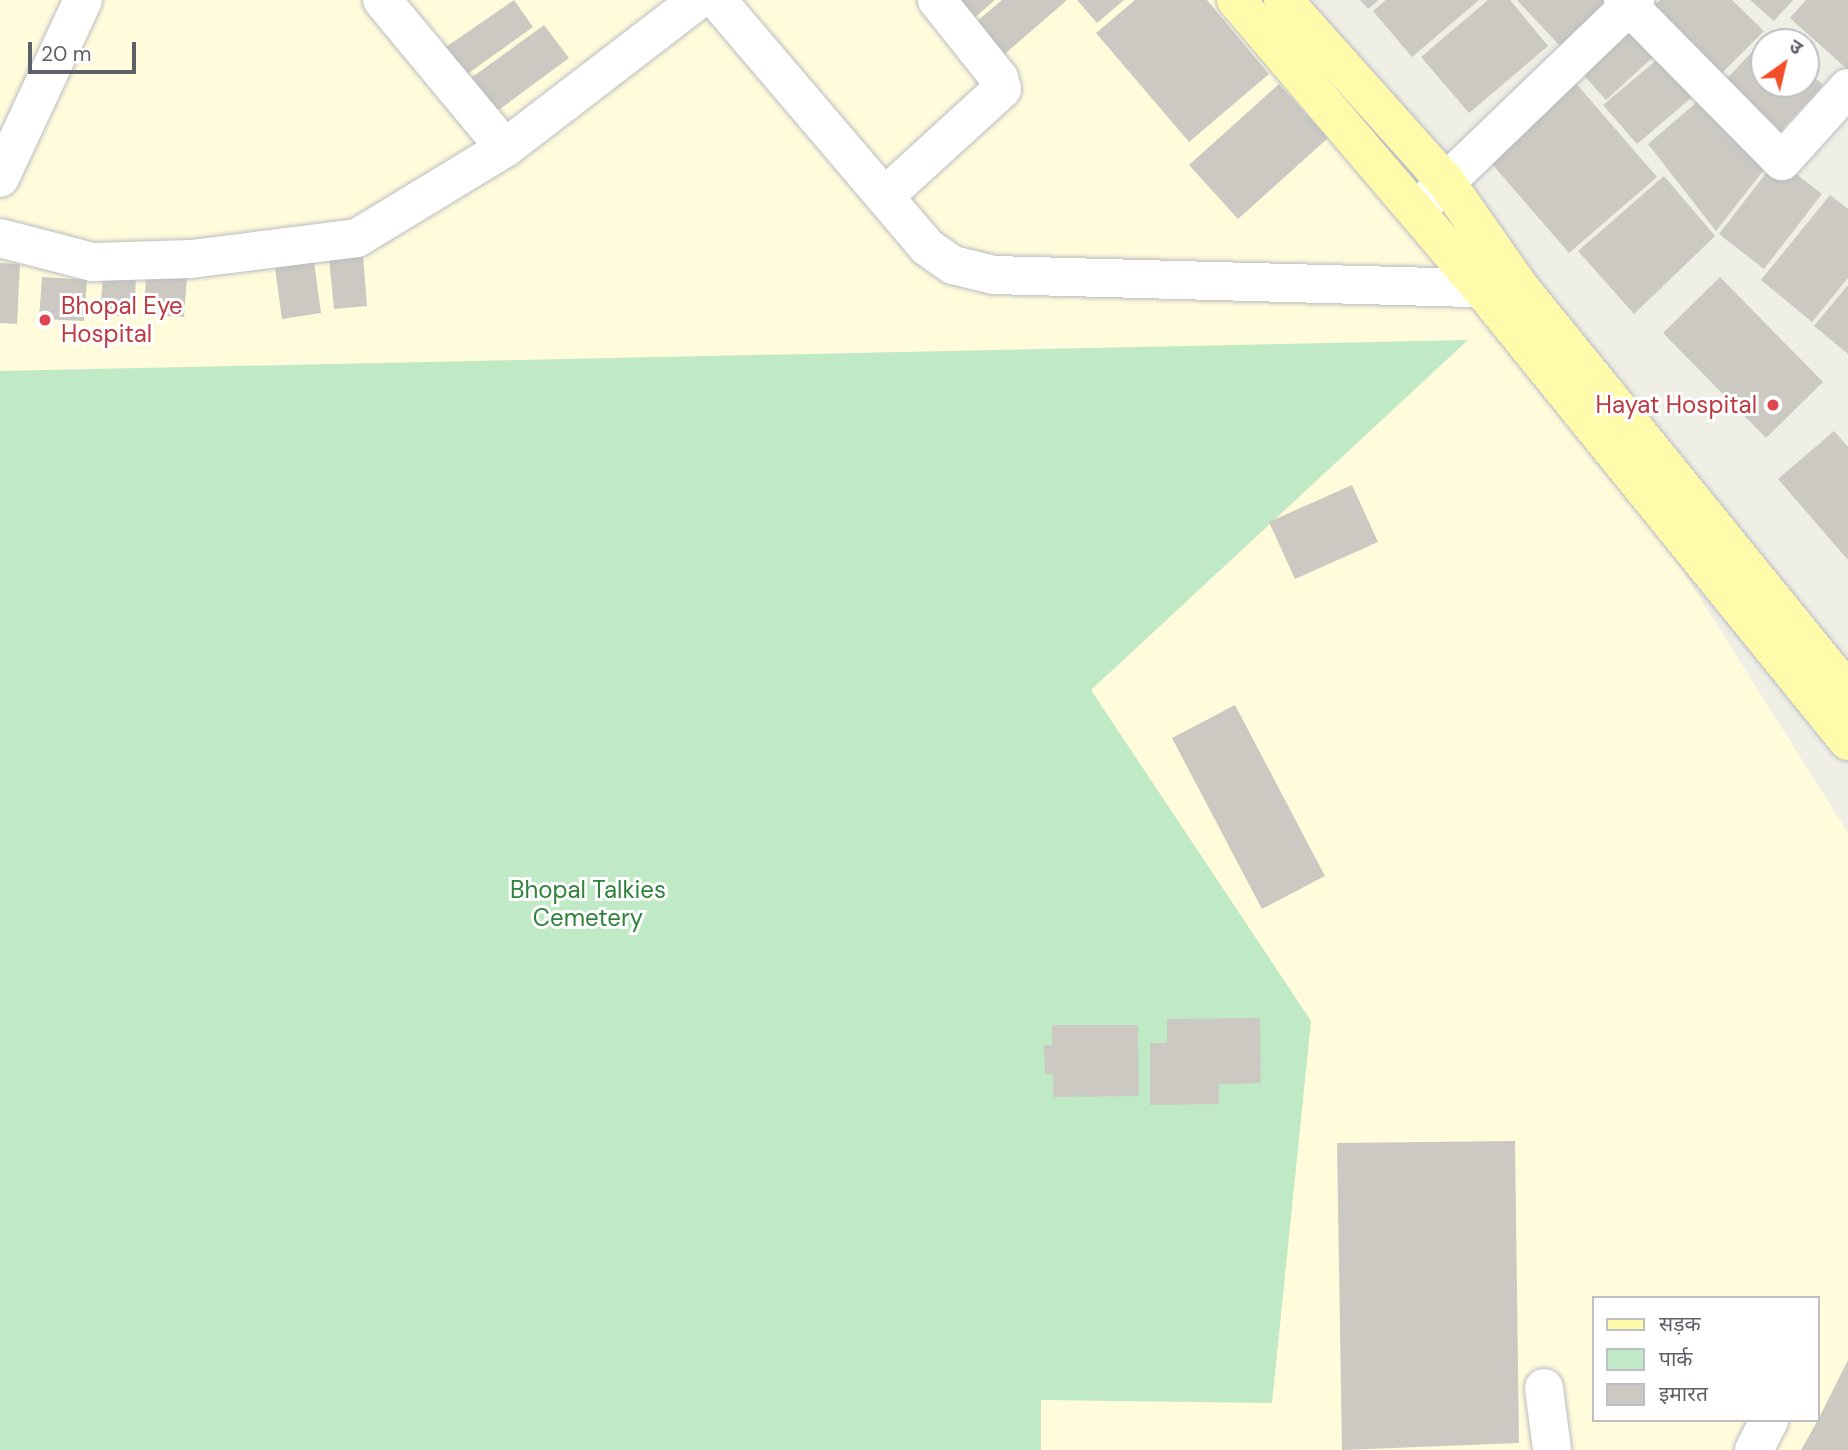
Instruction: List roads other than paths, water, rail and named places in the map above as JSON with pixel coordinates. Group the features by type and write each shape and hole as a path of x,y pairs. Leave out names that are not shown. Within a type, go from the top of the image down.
{"main road":[{"path":"1236,0 1481,288 1583,389 1800,656 1848,741"},
{"path":"1283,0 1446,182 1521,289 1583,389"},
{"path":"1800,656 1848,692"}],"street":[{"path":"0,178 83,0"},
{"path":"382,0 505,148"},
{"path":"0,238 93,262 191,259 357,239 505,148 698,0"},
{"path":"717,0 928,247 953,265 994,275 1521,289"},
{"path":"886,195 1002,89 999,78 937,0"},
{"path":"1416,211 1629,3 1782,161 1848,88"},
{"path":"1544,1388 1552,1450"},
{"path":"1754,1450 1768,1422"}],"place":[{"name":"Bhopal Eye Hospital","path":"45,320"},
{"name":"Hayat Hospital","path":"1773,405"}],"park label":[{"name":"Bhopal Talkies Cemetery","path":"588,904"}]}
